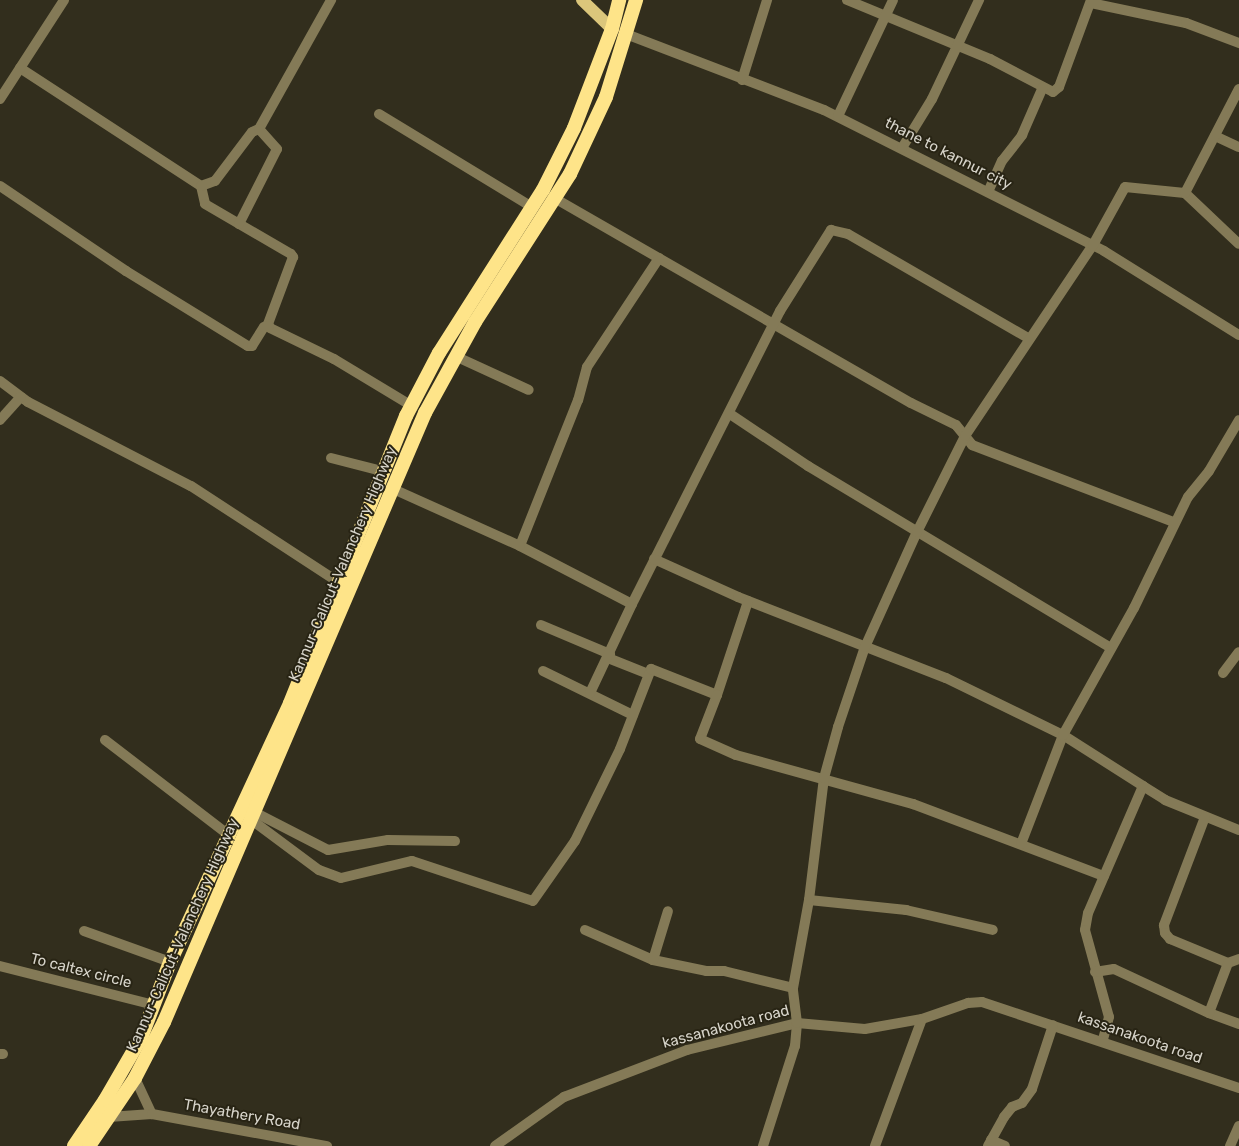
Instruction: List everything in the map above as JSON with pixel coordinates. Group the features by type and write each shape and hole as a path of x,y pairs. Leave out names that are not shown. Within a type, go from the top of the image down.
{"highway":[{"name":"Kannur-Calicut-Valanchery Highway","path":"89,1146 109,1117 129,1074 170,962 230,836 340,583 382,471 412,406 440,353 532,208 574,128 612,29 619,0"},
{"name":"Kannur-Calicut-Valanchery Highway","path":"74,1146 129,1074 164,1022 194,948 254,817 391,488 455,356 556,199 606,97 636,0"},
{"path":"612,29 626,34"}],"main road":[{"path":"582,0 612,29"}],"street":[{"path":"0,99 64,0"},
{"path":"202,186 215,181 252,132 259,129 332,0"},
{"path":"742,80 767,0"},
{"path":"847,0 958,45 1053,92 1059,87 1091,1 1186,23 1239,43"},
{"path":"838,116 893,0"},
{"path":"902,148 932,99 979,0"},
{"name":"thane to kannur city","path":"626,34 838,116 1093,245 1239,335"},
{"path":"20,68 202,186 205,204 293,257 269,326"},
{"path":"988,192 1002,161 1022,135 1043,87"},
{"path":"1185,193 1239,89"},
{"path":"379,114 532,208"},
{"path":"239,224 277,149 259,129"},
{"path":"1215,136 1239,147"},
{"path":"0,186 126,271 248,346 252,346 264,326 269,326 334,359 412,406"},
{"path":"763,1146 793,1053 797,1023 793,988 810,900 824,778 838,727 866,647 917,532 965,436 1028,338 1093,245 1125,187 1185,193 1239,244"},
{"path":"556,199 911,404 956,425 972,445 1174,522"},
{"path":"590,693 654,559 730,414 773,324 831,230 848,234 1028,338"},
{"path":"520,546 578,400 587,367 659,258"},
{"path":"455,356 529,390"},
{"path":"0,381 21,397 191,486 340,583"},
{"path":"0,420 21,397"},
{"path":"730,414 917,532 1112,648"},
{"path":"1021,844 1063,735 1112,648 1174,522 1239,420"},
{"path":"331,458 382,471"},
{"path":"391,488 520,546 632,604"},
{"path":"654,559 748,600 946,678 1063,735 1143,786 1205,817 1239,830"},
{"path":"748,600 700,739 736,755 913,804 1104,876"},
{"path":"542,626 648,674"},
{"path":"1223,673 1239,652"},
{"path":"254,817 319,870 341,878 412,861 533,901 575,841 620,749 651,669 716,695"},
{"path":"543,671 633,715"},
{"path":"105,740 230,836"},
{"path":"1103,1040 1109,1017 1095,972 1085,930 1088,913 1143,786"},
{"path":"254,817 328,850 388,840 454,841"},
{"path":"1205,817 1164,926 1165,933 1170,939 1228,962 1239,960"},
{"path":"810,900 906,910 994,930"},
{"path":"653,960 668,911"},
{"path":"585,930 653,960 706,971 724,971 793,988"},
{"path":"84,931 170,962"},
{"path":"1209,1012 1228,962"},
{"name":"To caltex circle","path":"0,966 154,1005"},
{"path":"1095,972 1114,969 1239,1024"},
{"name":"kassanakoota road","path":"495,1146 564,1097 687,1050 797,1023 865,1029 922,1019 968,1003 982,1002 1103,1040 1239,1088"},
{"path":"875,1146 922,1019"},
{"path":"1005,1146 989,1143 1004,1117 1012,1108 1022,1103 1032,1090 1053,1025"},
{"path":"129,1074 152,1114"},
{"name":"Thayathery Road","path":"109,1117 152,1114 327,1146"},
{"path":"1230,1146 1239,1126"}]}
